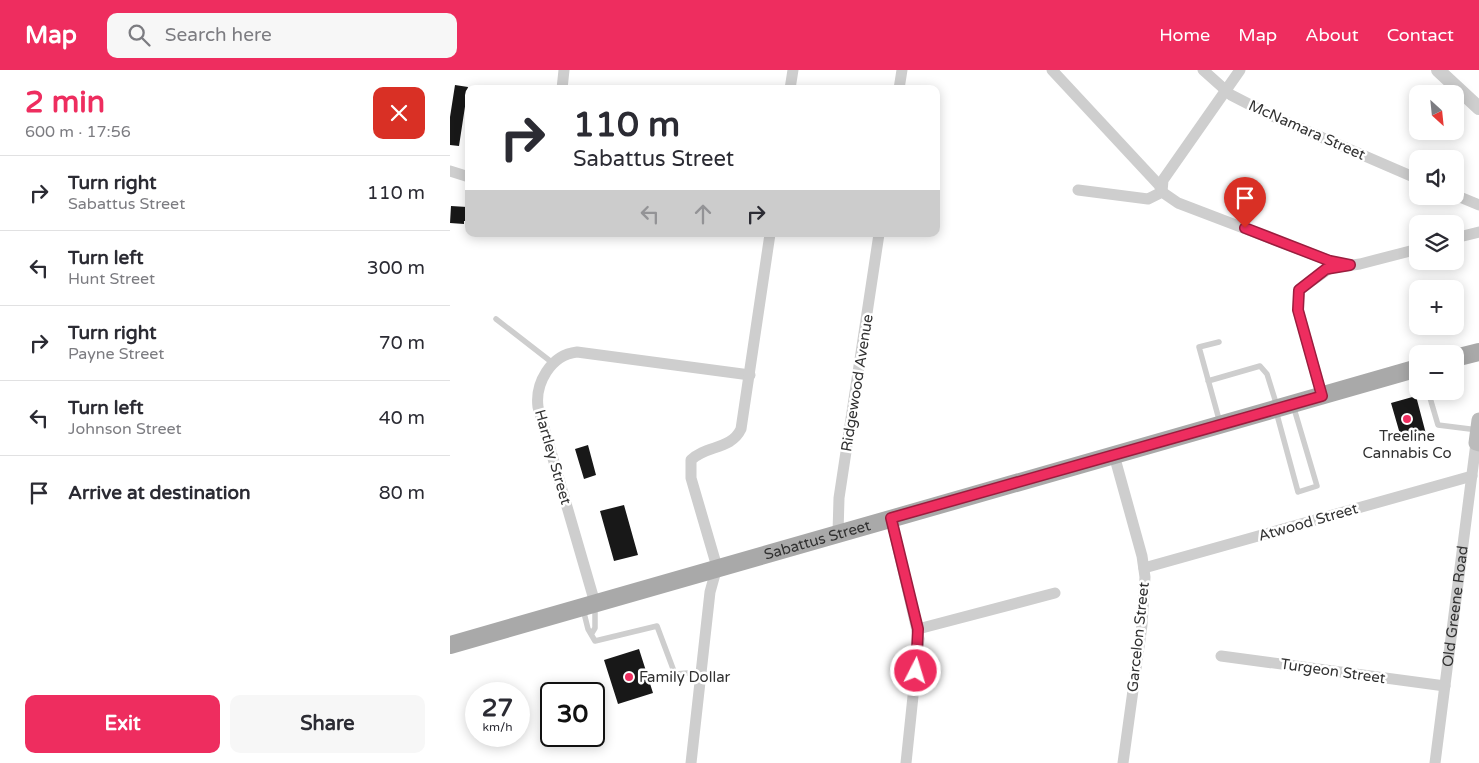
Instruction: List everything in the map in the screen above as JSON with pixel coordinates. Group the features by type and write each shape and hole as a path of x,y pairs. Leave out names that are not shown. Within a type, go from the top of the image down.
{"main road":[{"path":"1464,356 1479,352"},
{"name":"Sabattus Street","path":"451,644 1409,371"}],"street":[{"path":"562,85 564,70"},
{"path":"791,85 793,70"},
{"path":"900,85 902,70"},
{"path":"1052,70 1159,185 1162,192 1178,203 1330,261 1350,265"},
{"name":"McNamara Street","path":"1203,70 1225,91 1270,115 1409,175"},
{"path":"1162,192 1163,180 1240,70"},
{"path":"1438,70 1479,108"},
{"path":"450,171 465,177"},
{"path":"1078,190 1148,199 1162,192"},
{"path":"1464,199 1479,205"},
{"path":"1464,236 1479,232"},
{"path":"691,763 710,592 717,567 691,478 691,460 736,438 745,415 770,237"},
{"name":"Ridgewood Avenue","path":"838,533 839,498 879,237"},
{"path":"1322,396 1298,310 1297,298 1302,287 1326,269 1381,260 1409,252"},
{"name":"Hartley Street","path":"589,605 538,407 538,390 545,373 554,364 577,352 750,375"},
{"name":"Old Greene Road","path":"1435,763 1478,434"},
{"name":"Garcelon Street","path":"1114,455 1144,568 1142,625 1123,763"},
{"name":"Atwood Street","path":"1144,568 1472,476"},
{"path":"891,518 918,629 906,763"},
{"path":"918,629 1055,593"},
{"name":"Turgeon Street","path":"1221,656 1445,686"}],"lane":[{"path":"496,319 554,364"},
{"path":"1220,342 1199,347 1221,424"},
{"path":"1208,381 1260,366 1267,374 1317,486 1298,492 1281,407"},
{"path":"1431,400 1438,426 1478,434"},
{"path":"589,605 595,628 592,633"},
{"path":"589,605 588,629 595,641 657,626 675,674 701,672"}],"building":[{"path":"455,85 465,87 465,107 459,146 450,145 450,117"},
{"path":"451,206 465,207 464,224 450,223"},
{"path":"1409,398 1409,400 1417,400 1426,434 1402,441 1391,403"},
{"path":"588,445 596,475 584,479 575,449"},
{"path":"624,505 638,555 614,561 600,511"},
{"name":"Family Dollar","path":"639,649 653,693 618,704 604,660"}],"place":[{"name":"Treeline Cannabis Co","path":"1407,419"},
{"name":"Family Dollar","path":"629,677"}],"route":[{"path":"916,671 918,629 891,518 1322,396 1298,310 1297,298 1299,290 1326,269 1350,265 1330,261 1279,243 1245,228"}]}
